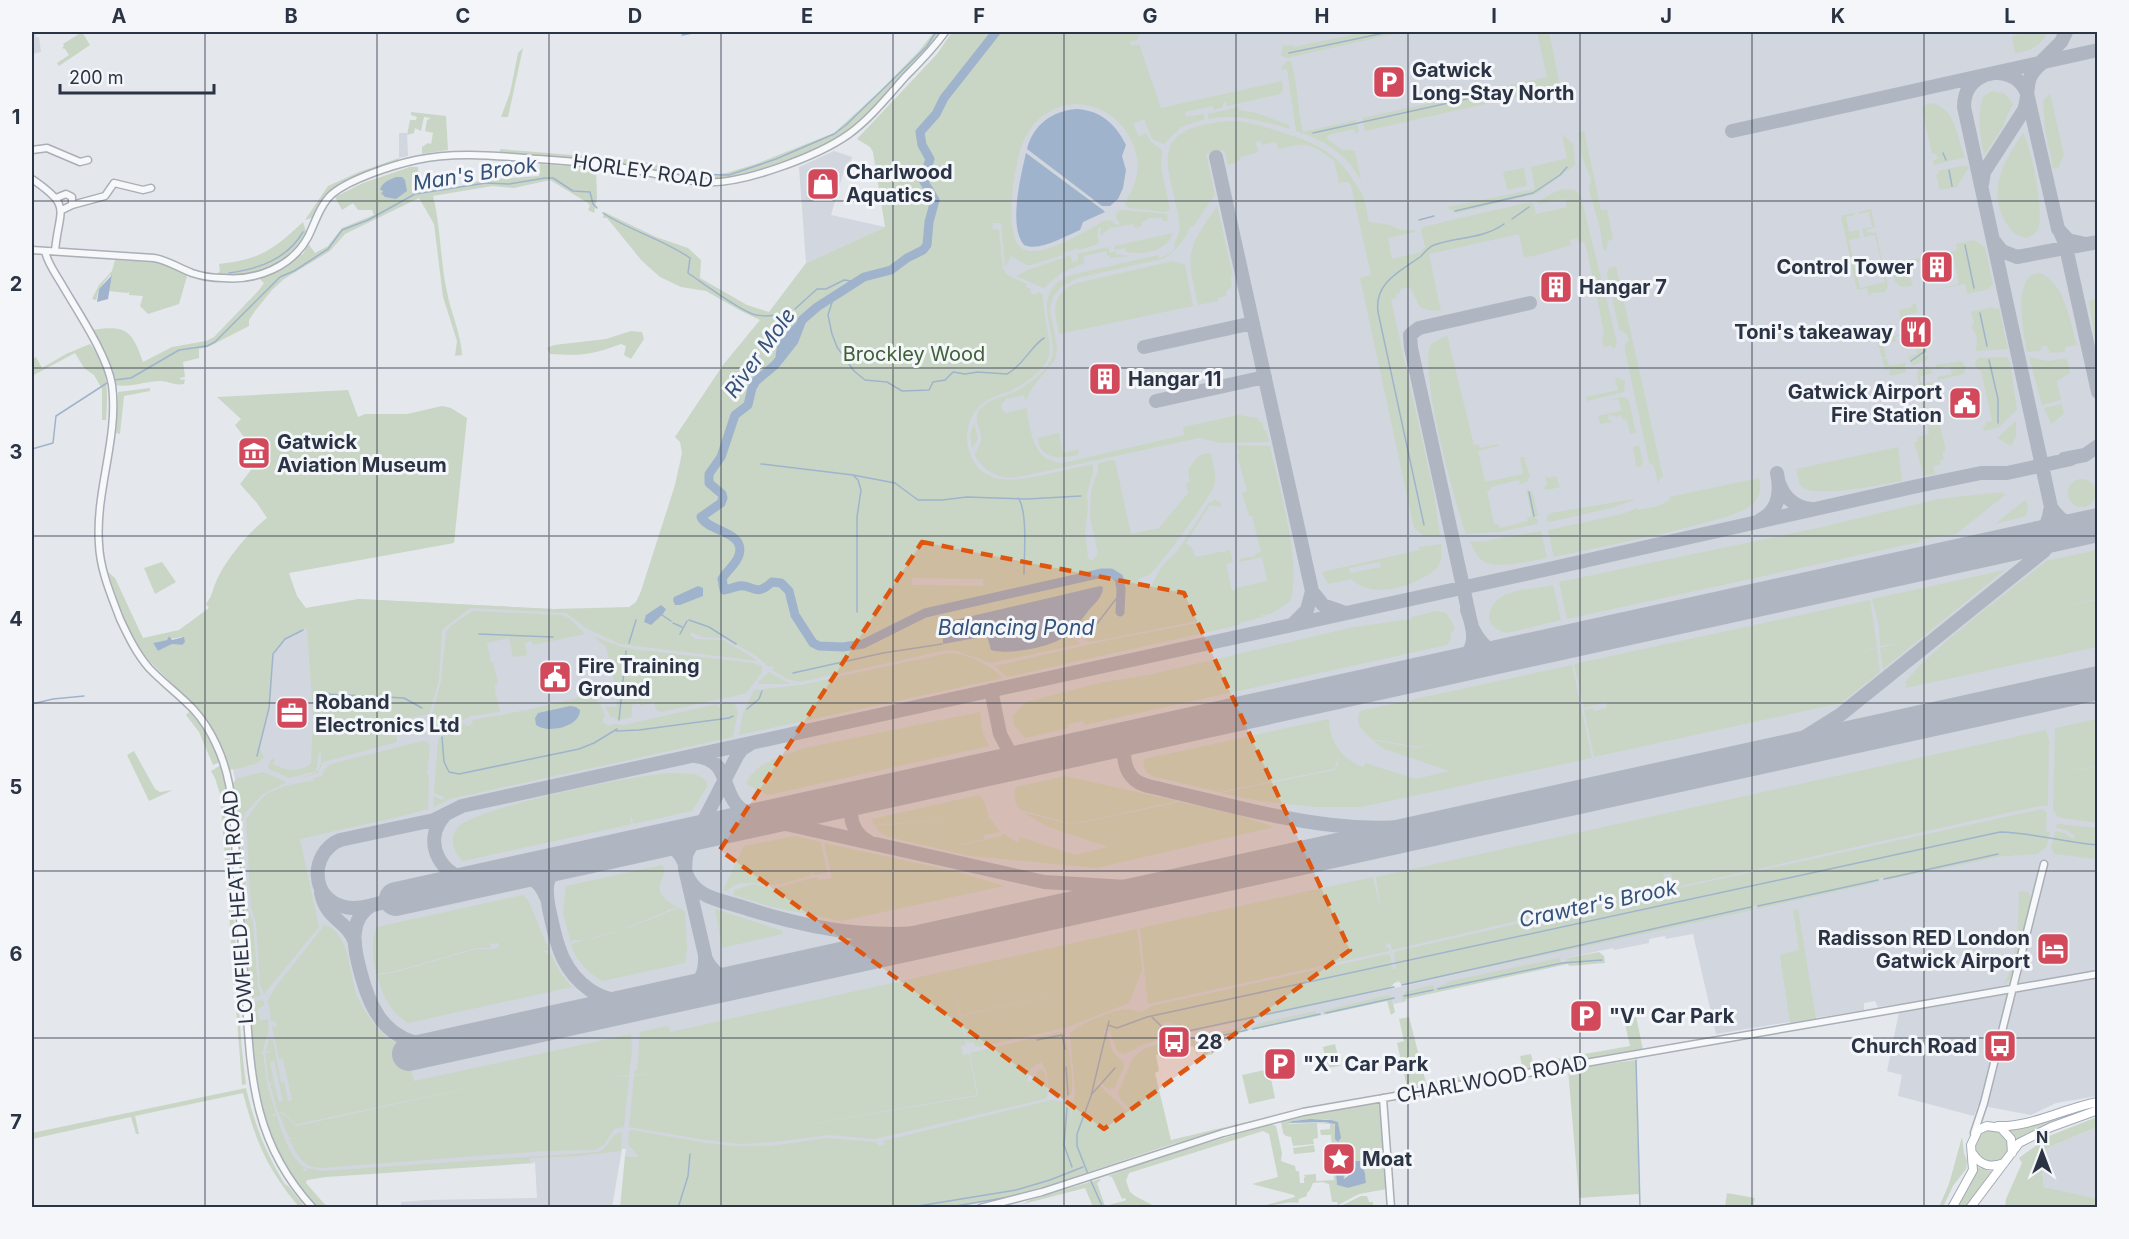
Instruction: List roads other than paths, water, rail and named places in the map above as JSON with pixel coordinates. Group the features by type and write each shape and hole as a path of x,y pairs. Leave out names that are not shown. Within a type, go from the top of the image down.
{"main road":[{"path":"1952,1208 1973,1172 1971,1145 1974,1135 1980,1128 2023,1124 2076,1106 2097,1102"},
{"path":"1970,1208 2017,1144 2097,1110"},
{"path":"1996,1126 2010,1137 2013,1145 2011,1154"},
{"path":"1972,1153 1987,1166 2005,1162"}],"street":[{"name":"HORLEY ROAD","path":"32,250 163,259 191,272 229,279 258,274 277,268 299,251 324,205 335,192 364,178 420,159 464,155 584,162 706,183 750,176 805,155 848,134 873,112 945,32"},
{"path":"32,150 47,148 80,162 88,160"},
{"path":"32,179 56,198 62,210 56,251"},
{"path":"62,210 105,196 112,184 118,182 143,190 151,188"},
{"path":"56,198 70,195 72,205"},
{"name":"LOWFIELD HEATH ROAD","path":"45,251 54,272 97,347 111,381 111,429 98,536 101,561 111,593 124,627 139,655 150,669 198,715 224,762 231,800 255,1099 275,1153 291,1180 313,1208"},
{"path":"1974,1135 2044,864"},
{"path":"2013,989 2097,974"},
{"name":"CHARLWOOD ROAD","path":"980,1208 1020,1198 1276,1118 2013,989"},
{"path":"1383,1098 1391,1208"},
{"path":"1983,1107 1984,1118 1996,1126"}],"water":[{"path":"1076,109 1100,115 1112,125 1126,145 1122,156 1126,170 1123,188 1118,199 1110,206 1102,206 1027,149 1034,133 1045,121 1059,113"},
{"path":"1026,153 1105,212 1083,222 1080,230 1045,245 1030,247 1024,245 1019,237 1016,214"},
{"path":"396,177 402,177 405,180 407,191 396,199 385,197 380,190 382,185"},
{"path":"112,275 108,299 97,302 99,289"},
{"path":"698,586 703,588 703,596 675,605 674,597"},
{"name":"Balancing Pond","path":"1103,587 1103,591 1100,597 1072,631 1045,646 1006,652 991,650 987,636 943,644 942,623"},
{"path":"661,605 666,609 663,614 651,625 644,622 646,615"},
{"path":"169,636 172,640 184,637 185,642 182,645 172,644 158,651 153,643 167,640"},
{"path":"570,706 580,710 579,716 569,725 548,729 536,725 535,718 538,713"},
{"path":"1310,1119 1338,1122 1341,1138 1338,1142 1335,1139 1335,1124 1288,1123"},
{"path":"1338,1142 1341,1145 1344,1179 1348,1176 1355,1161 1360,1161 1366,1183 1348,1188 1337,1185 1333,1146"}],"waterway":[{"path":"682,35 698,32"},
{"path":"688,174 729,175 776,159 834,134 927,46 936,32"},
{"name":"River Mole","path":"996,32 944,98 936,114 920,132 922,145 930,159 923,180 935,200 929,222 927,245 923,250 891,270 864,277 817,307 802,320 794,341 775,365 756,381 748,405 735,415 721,457 709,474 709,483 722,494 723,498 721,503 701,517 711,526 732,536 740,547 738,559 722,579 724,590 739,586 758,590 772,582 781,583 789,591 795,615 813,643 819,646 843,647 863,644 925,613 1102,573 1111,573 1119,578 1120,612"},
{"path":"1289,53 1389,32"},
{"path":"1313,133 1525,86"},
{"path":"1943,153 1946,160"},
{"path":"1455,211 1533,193 1560,175 1567,167"},
{"path":"1949,170 1952,186"},
{"name":"Man's Brook","path":"114,380 131,378 179,350 207,346 215,342 280,277 294,271 328,249 342,230 368,220 415,194 486,183 509,184 553,178 573,191 590,192 593,204 597,208"},
{"path":"1512,219 1529,207"},
{"name":"Man's Brook","path":"603,213 669,245 690,258 688,273 741,309 760,316 789,312"},
{"path":"1419,220 1434,216"},
{"path":"1424,525 1378,312 1380,293 1390,279 1432,246 1487,232 1504,224"},
{"path":"229,273 251,269 271,261 289,249 303,232"},
{"path":"1965,245 1974,288"},
{"name":"Man's Brook","path":"795,309 817,289 826,289 844,280 858,282"},
{"name":"Man's Brook","path":"834,296 828,315 832,334 837,347 854,371 865,380 887,382 902,391 929,390 933,382 945,380 953,372 1007,374 1013,371 1044,338"},
{"path":"1980,313 1987,346"},
{"path":"780,359 783,344 799,326"},
{"path":"1920,327 1923,340"},
{"path":"1911,361 1925,351 1924,345"},
{"path":"1989,360 1998,399 1998,423"},
{"name":"Man's Brook","path":"32,449 53,443 56,416 107,383"},
{"path":"761,464 853,475 895,483 918,500 1081,496"},
{"path":"854,476 861,490 857,517 857,612"},
{"path":"1529,492 1534,516"},
{"path":"1018,498 1024,523 1024,574"},
{"path":"1089,634 1116,599"},
{"path":"662,615 671,621"},
{"path":"629,643 636,620"},
{"path":"689,620 709,627 736,644"},
{"path":"680,634 687,621"},
{"path":"673,623 682,627"},
{"path":"257,756 269,708 273,654 285,639 303,630"},
{"path":"479,634 553,637"},
{"path":"793,673 883,653 942,644"},
{"path":"619,720 626,651"},
{"path":"747,709 759,699 762,691"},
{"path":"325,694 404,698 422,708"},
{"path":"32,704 84,696"},
{"path":"616,731 639,730 733,716"},
{"path":"433,725 438,731"},
{"path":"442,737 444,762 449,772 459,774 579,749 617,729"},
{"name":"Crawter's Brook","path":"1108,1025 1117,1028 1147,1017 2000,832 2098,845"},
{"path":"1884,879 1998,854"},
{"path":"1758,906 1878,880"},
{"path":"1402,985 1751,907"},
{"path":"1438,989 1562,963 1602,960"},
{"path":"1188,1031 1394,987"},
{"path":"1404,996 1433,990"},
{"path":"1326,1013 1394,998"},
{"path":"1253,1029 1320,1014"},
{"path":"1151,1016 1161,1026"},
{"name":"River Mole","path":"1088,1174 1077,1146 1077,1134 1091,1096 1109,1021"},
{"path":"1166,1029 1173,1034 1179,1033"},
{"path":"1202,1040 1247,1030"},
{"path":"1037,1040 1062,1035 1065,1049"},
{"path":"1636,1060 1640,1208"},
{"path":"1066,1067 1068,1095"},
{"path":"1091,1095 1115,1068"},
{"path":"1067,1108 1064,1145 1072,1167"},
{"path":"678,1208 688,1176 690,1154"},
{"path":"906,1208 1016,1190 1083,1167"},
{"name":"River Mole","path":"1090,1179 1103,1208"},
{"path":"944,1208 1009,1197"}],"place":[{"name":"Gatwick Long-Stay North","path":"1389,82"},
{"name":"Charlwood Aquatics","path":"823,184"},
{"name":"Control Tower","path":"1937,267"},
{"name":"Hangar 7","path":"1556,287"},
{"name":"Toni's takeaway","path":"1916,332"},
{"name":"Hangar 11","path":"1105,379"},
{"name":"Gatwick Airport Fire Station","path":"1965,403"},
{"name":"Gatwick Aviation Museum","path":"254,453"},
{"name":"Fire Training Ground","path":"555,677"},
{"name":"Roband Electronics Ltd","path":"292,713"},
{"name":"Radisson RED London Gatwick Airport","path":"2053,949"},
{"name":"\"V\" Car Park","path":"1586,1016"},
{"name":"28","path":"1174,1042"},
{"name":"Church Road","path":"2000,1046"},
{"name":"\"X\" Car Park","path":"1280,1064"},
{"name":"Moat","path":"1339,1159"}],"park label":[{"name":"Brockley Wood","path":"914,354"}]}
